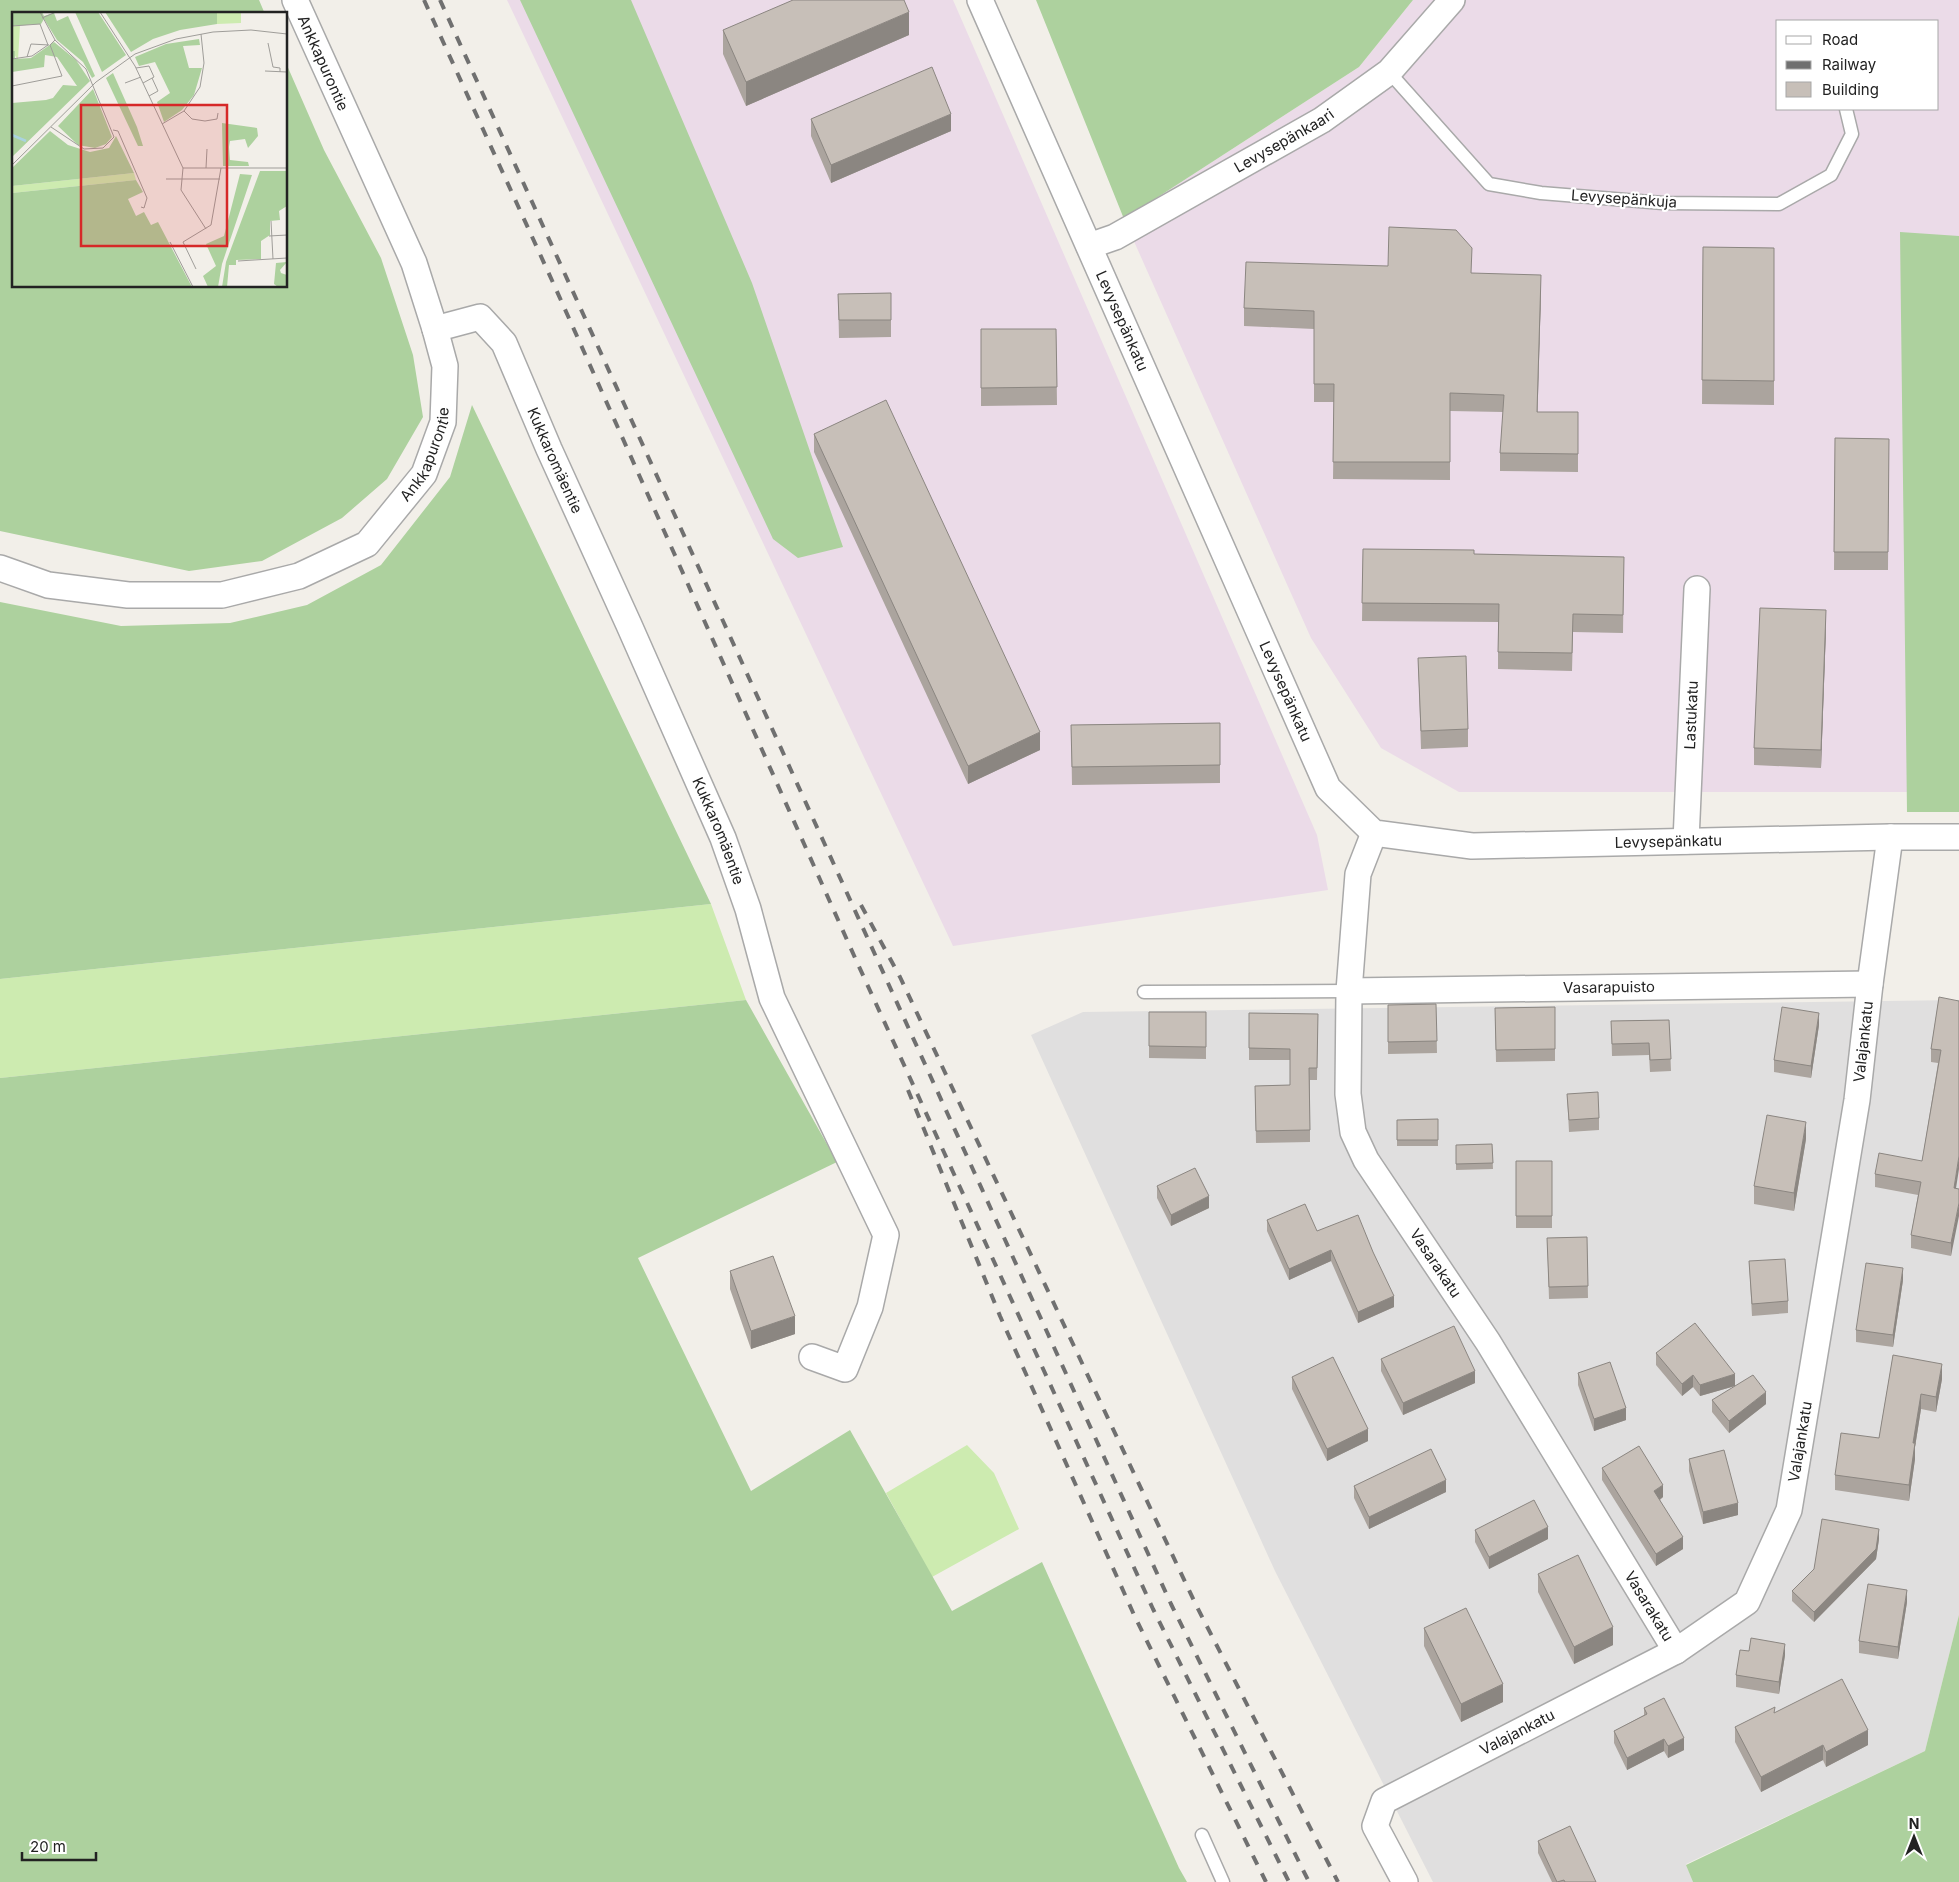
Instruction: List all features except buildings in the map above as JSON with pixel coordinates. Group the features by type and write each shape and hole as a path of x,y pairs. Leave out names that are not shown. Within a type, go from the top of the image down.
{"street":[{"name":"Ankkapurontie","path":"0,568 48,585 128,595 222,595 299,576 367,544 424,474 443,422 445,366 435,329 414,263 295,0"},
{"name":"Levysepänkatu","path":"980,0 1328,788 1374,833 1472,846 1890,836 1959,837"},
{"name":"Levysepänkaari","path":"1090,246 1115,237 1322,120 1389,72 1452,0"},
{"name":"Kukkaromäentie","path":"435,329 480,317 504,343 549,449 629,624 723,838 748,909 772,998 886,1235 870,1307 845,1370 812,1357"},
{"name":"Lastukatu","path":"1686,841 1697,589"},
{"name":"Vasarakatu","path":"1374,833 1358,874 1349,991 1348,1094 1353,1132 1366,1160 1488,1342 1676,1651"},
{"name":"Valajankatu","path":"1405,1882 1375,1826 1384,1801 1676,1651 1747,1602 1789,1510 1857,1100 1890,836"},
{"name":"Vasarapuisto","path":"1349,991 1870,984"}],"lane":[{"name":"Levysepänkuja","path":"1389,72 1488,184 1541,194 1663,202 1779,204 1831,175 1852,134 1846,110"},
{"path":"1144,992 1349,991"},
{"path":"1202,1835 1223,1882"}],"shaded area":[{"path":"507,0 953,0 1317,835 1328,890 953,946"},
{"path":"1413,0 1959,0 1959,792 1459,792 1381,748 1311,638 1124,219 1359,67"},
{"path":"1959,1000 1959,1615 1925,1751 1686,1864 1693,1882 1433,1882 1275,1571 1031,1035 1083,1012"}],"green space":[{"path":"0,0 259,0 264,12 12,12 12,288 288,288 288,68 324,150 381,258 413,355 423,417 387,479 342,518 262,561 189,571 0,531"},
{"path":"520,0 631,0 752,283 843,547 798,558 773,539"},
{"path":"1036,0 1413,0 1359,67 1124,219"},
{"path":"1900,232 1959,236 1959,812 1907,812"},
{"path":"472,405 711,904 0,979 0,602 121,626 230,623 307,605 381,565 450,477"},
{"path":"711,904 746,1000 0,1078 0,979"},
{"path":"746,1000 837,1162 638,1258 751,1491 850,1430 952,1611 1042,1562 1179,1868 1187,1882 0,1882 0,1078"},
{"path":"967,1445 994,1473 1019,1529 932,1577 886,1493"},
{"path":"1959,1615 1959,1882 1693,1882 1686,1865 1925,1751"}],"railway":[{"path":"424,0 555,287 856,960 1153,1609 1289,1882"},
{"path":"440,0 1171,1604 1309,1882"},
{"path":"861,905 900,977 1196,1605 1338,1882"},
{"path":"908,1090 1000,1316 1135,1617 1266,1882"}]}
